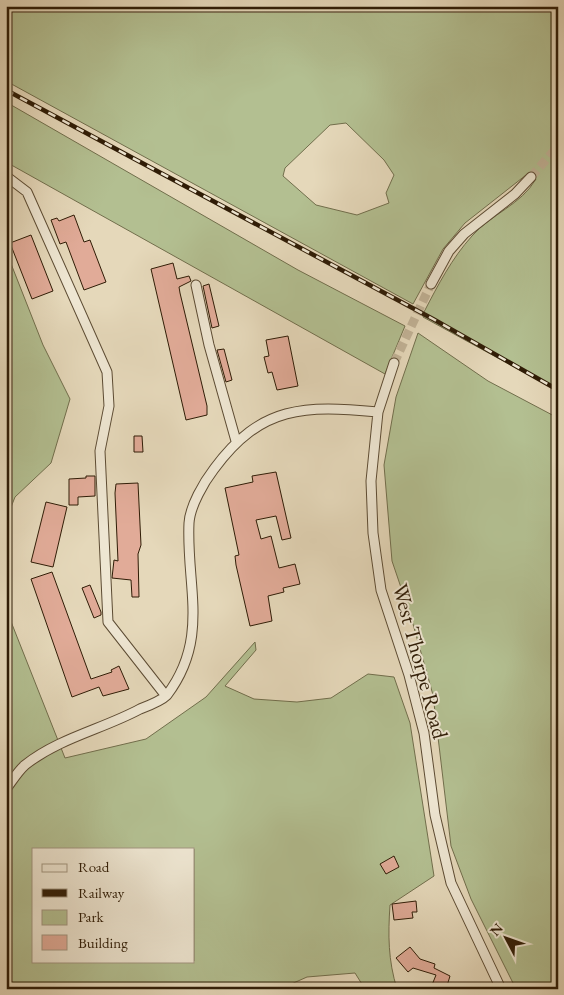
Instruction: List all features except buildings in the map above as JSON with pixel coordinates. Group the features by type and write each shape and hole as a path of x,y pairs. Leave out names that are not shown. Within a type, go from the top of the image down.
{"street":[{"path":"6,176 27,192 107,372 109,406 100,451 108,622 166,696"},
{"path":"431,284 449,252 464,234 515,194 531,177"},
{"path":"196,285 209,345 236,441"},
{"name":"West Thorpe Road","path":"394,362 378,412 371,481 373,533 381,590 410,675 419,714 435,815 452,883 500,989"},
{"path":"6,789 24,766 56,745 115,723 166,696 188,657 194,624 189,522 207,478 236,441 266,422 290,412 313,408 378,412"}],"green space":[{"path":"6,6 558,6 558,137 553,143 558,155 558,391 423,317 440,282 465,244 488,221 522,196 536,179 526,175 465,223 443,249 413,304 6,81","holes":["346,123 384,160 394,175 386,193 389,203 357,215 316,205 283,176 285,168 330,125"]},
{"path":"6,102 298,270 405,326 385,374 6,162"},
{"path":"6,251 43,345 70,399 51,463 15,497 6,520"},
{"path":"418,333 488,381 558,418 558,989 516,989 471,899 451,846 433,695 411,617 392,561 384,465 396,397"},
{"path":"6,609 65,758 146,739 206,697 255,642 256,650 225,686 254,699 297,702 331,698 368,674 394,677 410,723 434,876 390,905 389,947 397,989 365,989 355,973 307,977 280,989 6,989"}],"tunnel":[{"path":"531,177 558,146"},
{"path":"394,363 431,284"}],"railway":[{"path":"6,90 433,319 558,390"}]}
